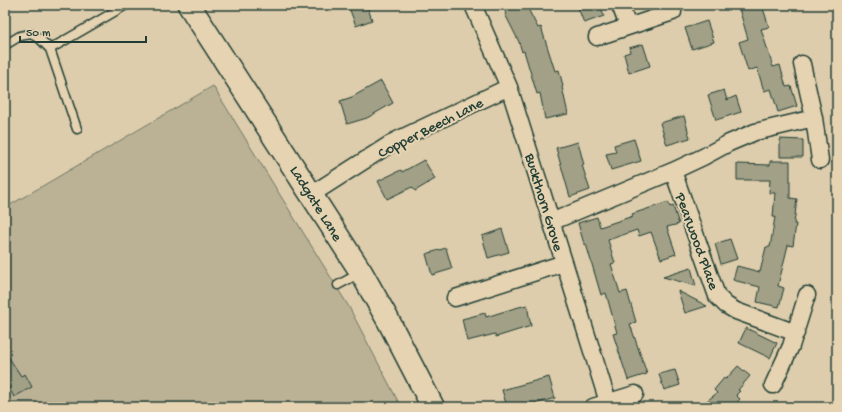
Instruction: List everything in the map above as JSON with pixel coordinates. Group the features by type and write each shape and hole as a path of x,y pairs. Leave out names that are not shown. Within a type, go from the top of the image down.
{"main road":[{"name":"Ladgate Lane","path":"190,5 361,272 388,320 433,407"}],"street":[{"name":"Buckthorn Grove","path":"473,5 509,87 608,402"},
{"path":"620,5 628,26"},
{"path":"597,37 673,12"},
{"path":"802,64 814,118 820,160"},
{"name":"Copper Beech Lane","path":"312,194 395,141 509,87"},
{"path":"551,222 703,158 729,143 755,132 814,118"},
{"name":"Pearwood Place","path":"673,171 717,296 736,312 796,333"},
{"path":"455,298 564,263"},
{"path":"773,385 796,333 807,295"},
{"path":"592,407 635,394"}],"lane":[{"path":"50,49 126,5"},
{"path":"5,45 20,36 31,34 40,38 50,49 77,129"},
{"path":"338,285 361,272"}],"shaded area":[{"path":"213,86 349,307 401,407 5,407 5,208"}],"building":[{"path":"348,5 367,5 372,20 356,26"},
{"path":"502,5 526,5 538,28 541,27 555,71 559,70 568,114 545,119 540,93 537,94 524,51 522,52"},
{"path":"577,5 600,5 604,16 584,23"},
{"path":"738,5 762,5 769,27 761,29 773,67 780,65 786,87 791,86 797,106 778,112 771,89 764,91 757,68 748,71 739,42 748,39"},
{"path":"707,21 714,42 692,49 685,28"},
{"path":"643,44 650,66 629,73 624,54 630,52 629,48"},
{"path":"381,81 393,103 367,118 347,124 340,101 352,97"},
{"path":"724,90 727,100 736,96 741,112 716,120 708,95"},
{"path":"684,116 690,138 667,145 660,123"},
{"path":"634,139 641,161 611,170 606,154 616,152 614,145"},
{"path":"780,139 803,140 803,157 780,157"},
{"path":"578,142 584,165 582,165 590,190 570,197 556,148"},
{"path":"424,160 435,179 415,191 412,187 387,199 378,181 401,170 402,172"},
{"path":"770,161 790,161 790,198 797,199 793,246 788,245 778,286 784,288 779,307 757,302 760,287 733,280 737,266 760,272 766,247 770,247 775,217 773,217 775,193 769,193 770,180 737,180 737,164 770,165"},
{"path":"668,202 670,207 673,206 679,224 667,227 676,254 661,259 651,232 639,236 637,230 608,240 615,263 611,264 620,293 627,291 636,322 630,324 647,374 628,380 613,334 617,333 606,293 601,295 586,244 584,244 578,223 597,217 600,227"},
{"path":"502,229 509,252 488,258 482,236"},
{"path":"730,239 737,259 721,264 715,244"},
{"path":"446,248 452,269 432,275 426,254"},
{"path":"691,268 696,286 663,277"},
{"path":"678,291 707,306 685,313"},
{"path":"527,305 531,326 496,337 495,334 467,341 462,319 485,313 486,317"},
{"path":"746,328 777,343 770,358 739,343"},
{"path":"5,352 21,376 25,374 32,387 14,397 5,380"},
{"path":"738,366 750,376 738,390 740,391 736,395 740,399 733,407 699,407 717,393 714,390 724,378 726,379"},
{"path":"675,370 680,385 664,390 659,374"},
{"path":"549,377 555,398 524,407 507,407 502,390"}]}
